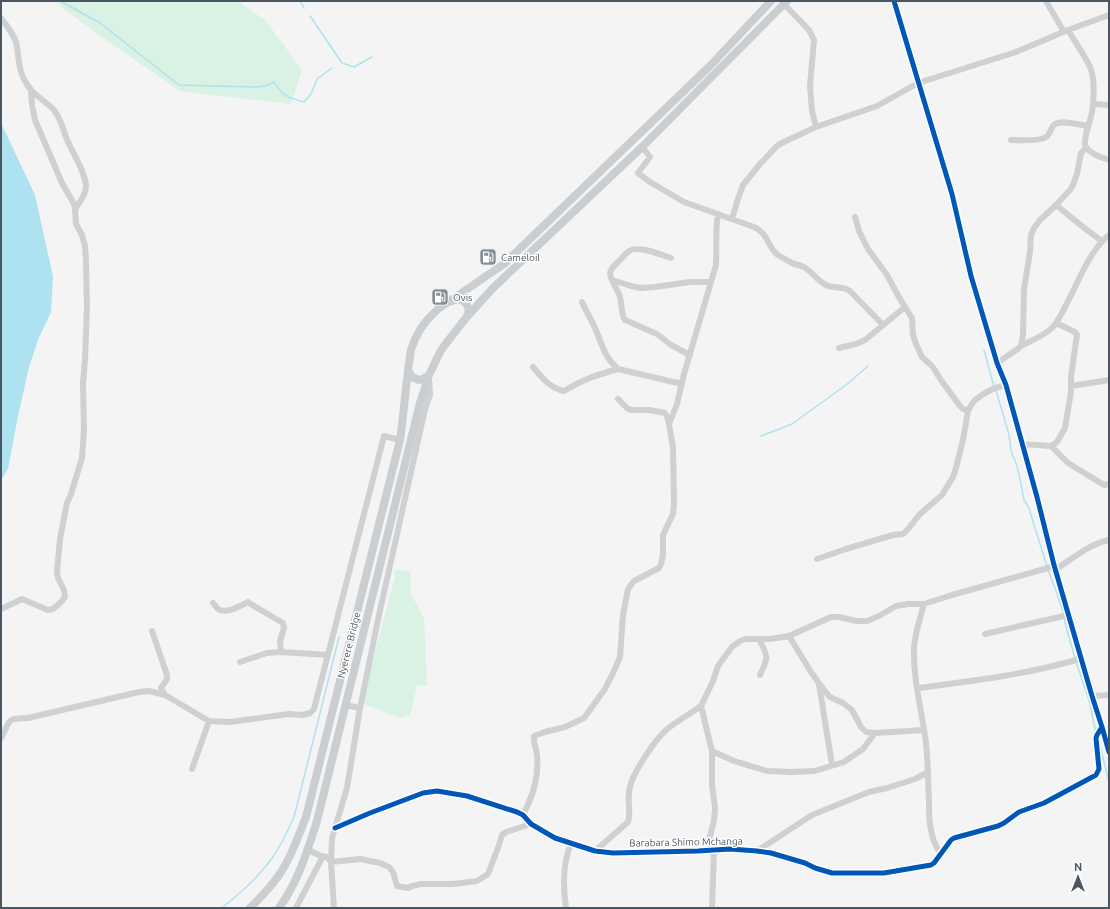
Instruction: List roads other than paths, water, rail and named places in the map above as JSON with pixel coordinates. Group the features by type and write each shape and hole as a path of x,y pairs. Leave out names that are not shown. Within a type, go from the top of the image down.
{"main road":[{"name":"Nyerere Bridge","path":"250,908 274,882 282,869 306,817 400,440 408,366 413,345 420,328 438,309 504,264 711,65 771,1"},
{"name":"Nyerere Bridge","path":"279,908 301,870 317,822 420,403 429,375 441,350 492,289 642,147 786,3"},
{"path":"449,302 458,299 467,304 469,311 466,320"},
{"path":"408,366 409,374 415,379 423,379 429,375"}],"street":[{"path":"894,1 952,194 971,276 997,362 1006,386 1054,567 1109,752"},
{"path":"1046,1 1091,70 1093,78 1094,104 1085,142 1086,148 1092,153 1109,160"},
{"path":"786,3 809,30 814,40 810,86 812,111 816,126"},
{"path":"732,219 743,185 778,145 816,126 877,106 918,83 1016,52 1109,14"},
{"path":"1,18 14,37 17,45 18,64 24,80 31,90 54,110 60,119 67,140 82,173 86,189 75,209"},
{"path":"1,609 22,599 48,610 53,609 65,597 64,590 57,575 60,539 67,504 82,460 84,430 83,384 85,360 86,261 83,240 75,222 74,204 62,183 35,120 31,90"},
{"path":"1094,104 1109,105"},
{"path":"1011,140 1038,140 1046,137 1052,126 1056,123 1063,122 1088,126"},
{"path":"642,147 650,157 638,173 650,182 684,202 761,230 777,254 792,263 803,267 823,284 830,287 845,288 850,291 883,325"},
{"path":"1021,346 1023,335 1024,289 1031,235 1040,220 1073,186 1081,153 1086,148"},
{"path":"1056,205 1102,241"},
{"path":"669,424 677,404 716,265 716,228 718,214"},
{"path":"855,217 859,231 868,249 887,274 900,300 912,318 916,344 922,357 932,366 940,380 960,406 968,411"},
{"path":"997,362 1021,346 1041,336 1056,323 1062,314 1085,266 1102,241 1109,235"},
{"path":"671,258 642,249 634,249 629,251 610,271 610,276 620,296 623,317 625,320 657,334 671,345 690,355"},
{"path":"612,280 642,288 690,282 710,282"},
{"path":"582,302 603,350 611,364 618,369 682,384"},
{"path":"839,348 865,340 906,307"},
{"path":"1022,444 1051,446 1057,442 1065,428 1069,408 1072,365 1077,335 1075,332 1056,323"},
{"path":"533,367 546,382 558,390 564,391 576,383 593,376 618,369"},
{"path":"334,908 331,862 332,838 346,788 360,708 379,615 425,409 430,395 429,375"},
{"path":"1071,386 1109,380"},
{"path":"817,559 868,542 903,534 920,514 942,495 953,477 963,440 968,411 976,400 985,393 995,388 1006,386"},
{"path":"523,815 534,792 537,775 537,754 534,736 565,727 584,718 604,689 620,657 623,615 628,590 634,581 659,568 663,555 663,535 673,514 673,447 668,419 664,413 649,410 628,409 618,399"},
{"path":"1,738 9,721 13,719 28,718 139,692 165,695 209,722 230,722 289,714 303,715 310,713 314,709 384,436 400,440"},
{"path":"1051,446 1068,463 1104,485 1109,484"},
{"path":"595,851 628,822 630,787 639,766 665,731 701,706 713,681 718,666 732,647 740,641 746,639 770,639 789,636 831,617 839,617 856,621 867,621 896,606 924,604 1054,567 1089,548 1109,540"},
{"path":"213,603 222,610 234,609 248,602 283,623 284,628 280,642 281,652"},
{"path":"924,604 916,633 914,648 928,772 930,825 936,848 941,854"},
{"path":"985,634 1069,616"},
{"path":"152,631 167,678 162,688 165,695"},
{"path":"789,636 818,682 830,697 852,710 863,730 866,732 875,733 924,730"},
{"path":"759,639 767,657 766,663 760,675"},
{"path":"240,662 267,653 281,652 328,655"},
{"path":"918,688 1025,673 1070,662 1080,657"},
{"path":"818,682 832,765"},
{"path":"1092,696 1109,695"},
{"path":"346,705 360,708"},
{"path":"701,706 712,751 712,784 715,808 714,821 708,840 711,850 712,908"},
{"path":"192,769 209,722"},
{"name":"Barabara Shimo Mchanga","path":"335,828 375,810 423,793 437,791 467,796 512,809 523,815 531,824 555,838 595,851 613,853 730,849 757,851 771,853 832,873 884,873 927,866 934,863 950,840 998,826 1019,812 1044,803 1096,775 1099,769 1096,738 1102,727"},
{"path":"712,751 734,761 767,771 815,771 844,762 863,749 875,733"},
{"path":"757,851 812,815 869,792 915,779 928,772"},
{"path":"331,862 360,859 380,863 389,867 393,872 397,886 406,888 421,884 453,884 477,881 488,874 502,835 506,832 531,824"},
{"path":"566,908 564,896 564,866 566,854 571,844"},
{"path":"308,850 327,857 331,862"},
{"path":"296,908 321,860 321,856"}],"water":[{"path":"1,123 35,195 53,276 51,312 38,340 29,367 8,469 1,480"}],"waterway":[{"path":"60,1 100,23 179,85 255,87 265,86 274,82 277,87 287,96 304,102 311,94 317,79 332,68"},
{"path":"300,1 304,8"},
{"path":"310,16 342,63 354,67 372,57"},
{"path":"984,350 994,387"},
{"path":"761,436 792,424 846,385 868,366"},
{"path":"996,390 1009,435 1011,451 1017,466 1024,500 1029,508 1047,566"},
{"path":"1048,570 1064,614"},
{"path":"1064,617 1075,658"},
{"path":"222,908 236,897 267,865 287,833 294,817 339,637"},
{"path":"1076,662 1089,700 1096,733"},
{"path":"1100,746 1109,782"}],"place":[{"name":"Cameloil","path":"488,257"},
{"name":"Ovis","path":"440,297"}]}
